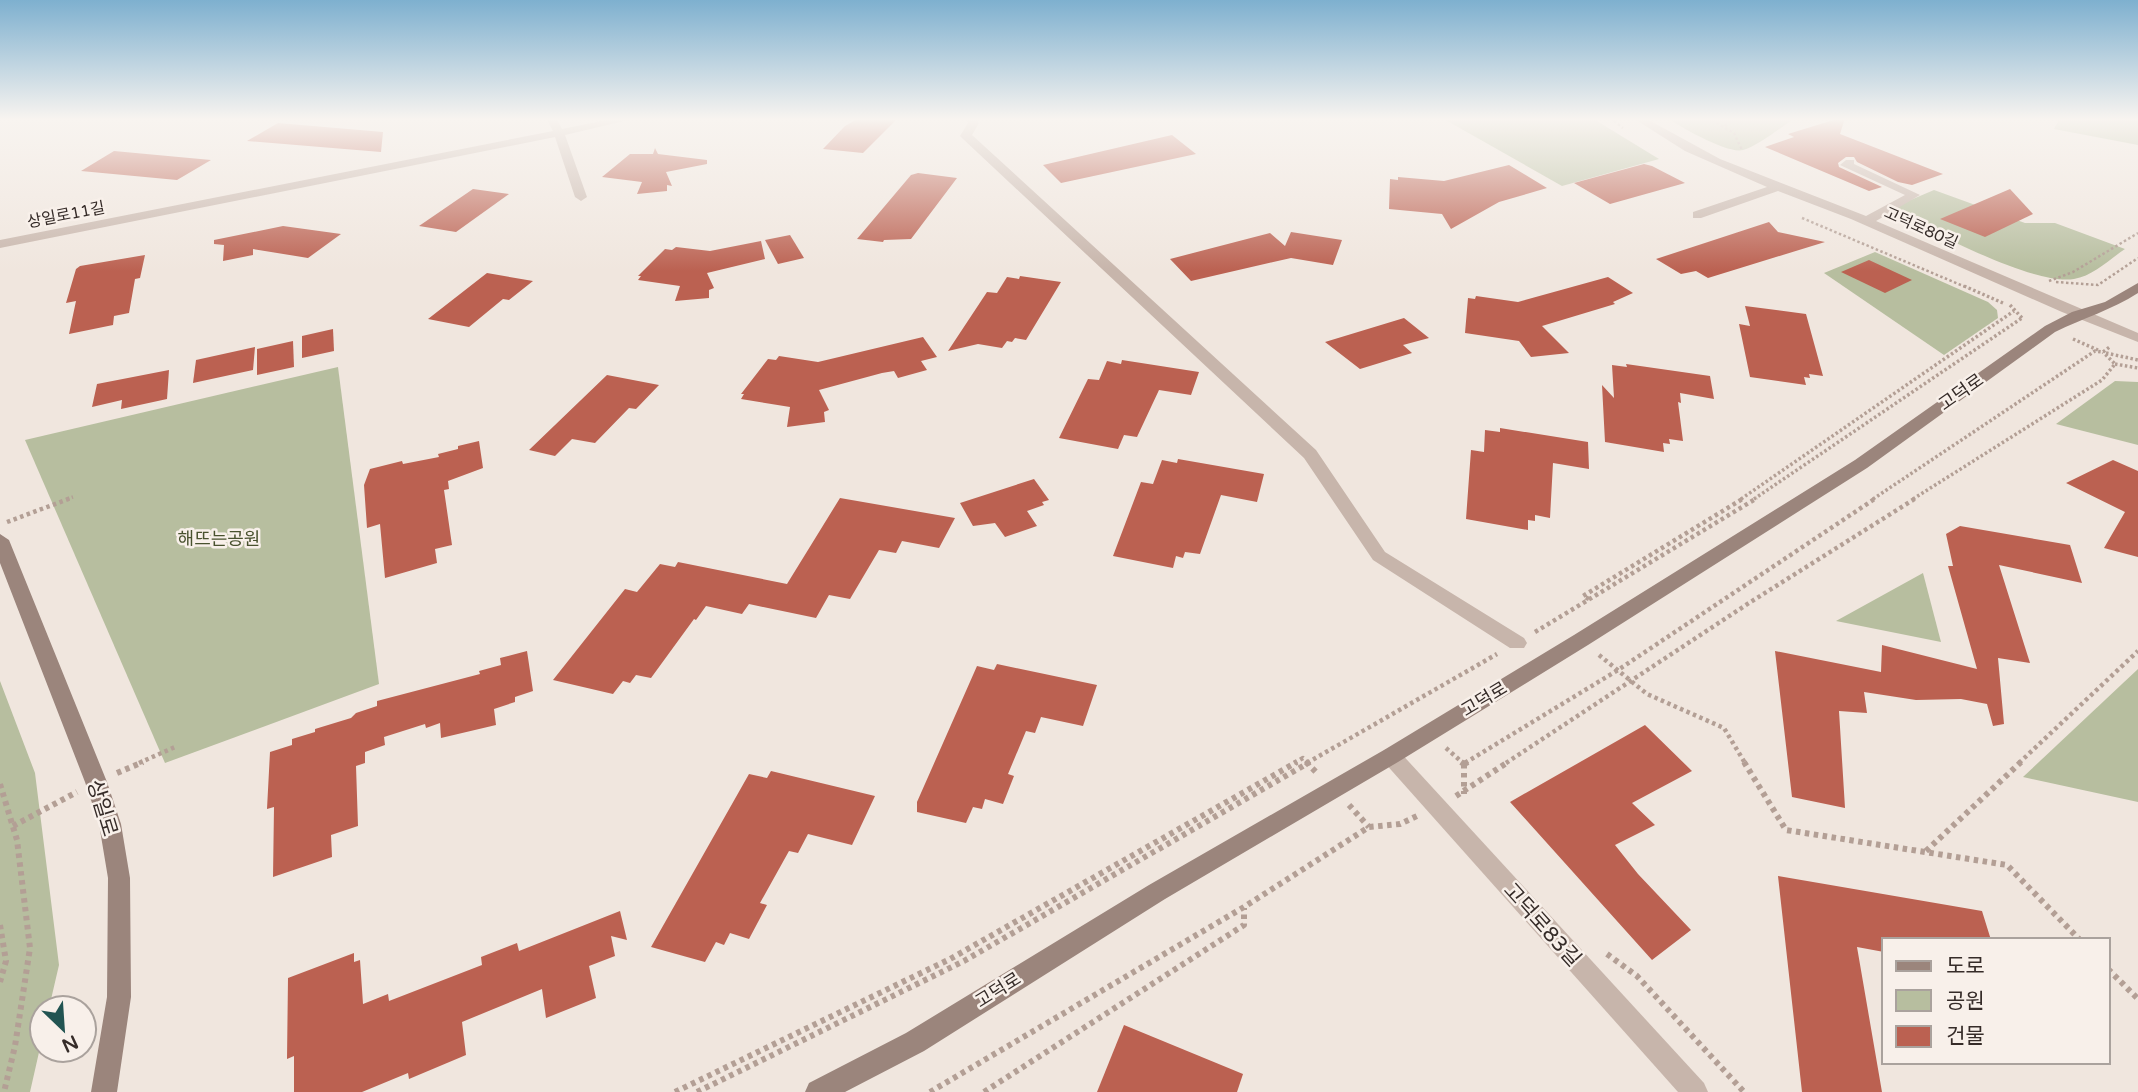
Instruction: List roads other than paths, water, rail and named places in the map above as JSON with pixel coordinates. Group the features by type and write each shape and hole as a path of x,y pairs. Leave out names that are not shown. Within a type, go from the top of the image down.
{"main road":[{"name":"고덕로","path":"818,1092 915,1042 1157,892 1391,756 1861,464 2050,329 2077,315 2110,305 2138,287"},
{"name":"상일로","path":"0,540 96,782 110,824 119,878 119,997 104,1092"}],"street":[{"name":"상일로11길","path":"0,244 375,169"},
{"path":"572,169 582,197"},
{"path":"1002,169 1310,454 1379,556 1517,643"},
{"name":"고덕로80길","path":"1738,169 1866,221 2077,315 2138,338"},
{"path":"1855,169 1913,195 1866,221"},
{"path":"1697,215 1780,186"},
{"name":"고덕로83길","path":"1391,756 1695,1092"}],"park label":[{"name":"해뜨는공원","path":"219,539"}]}
